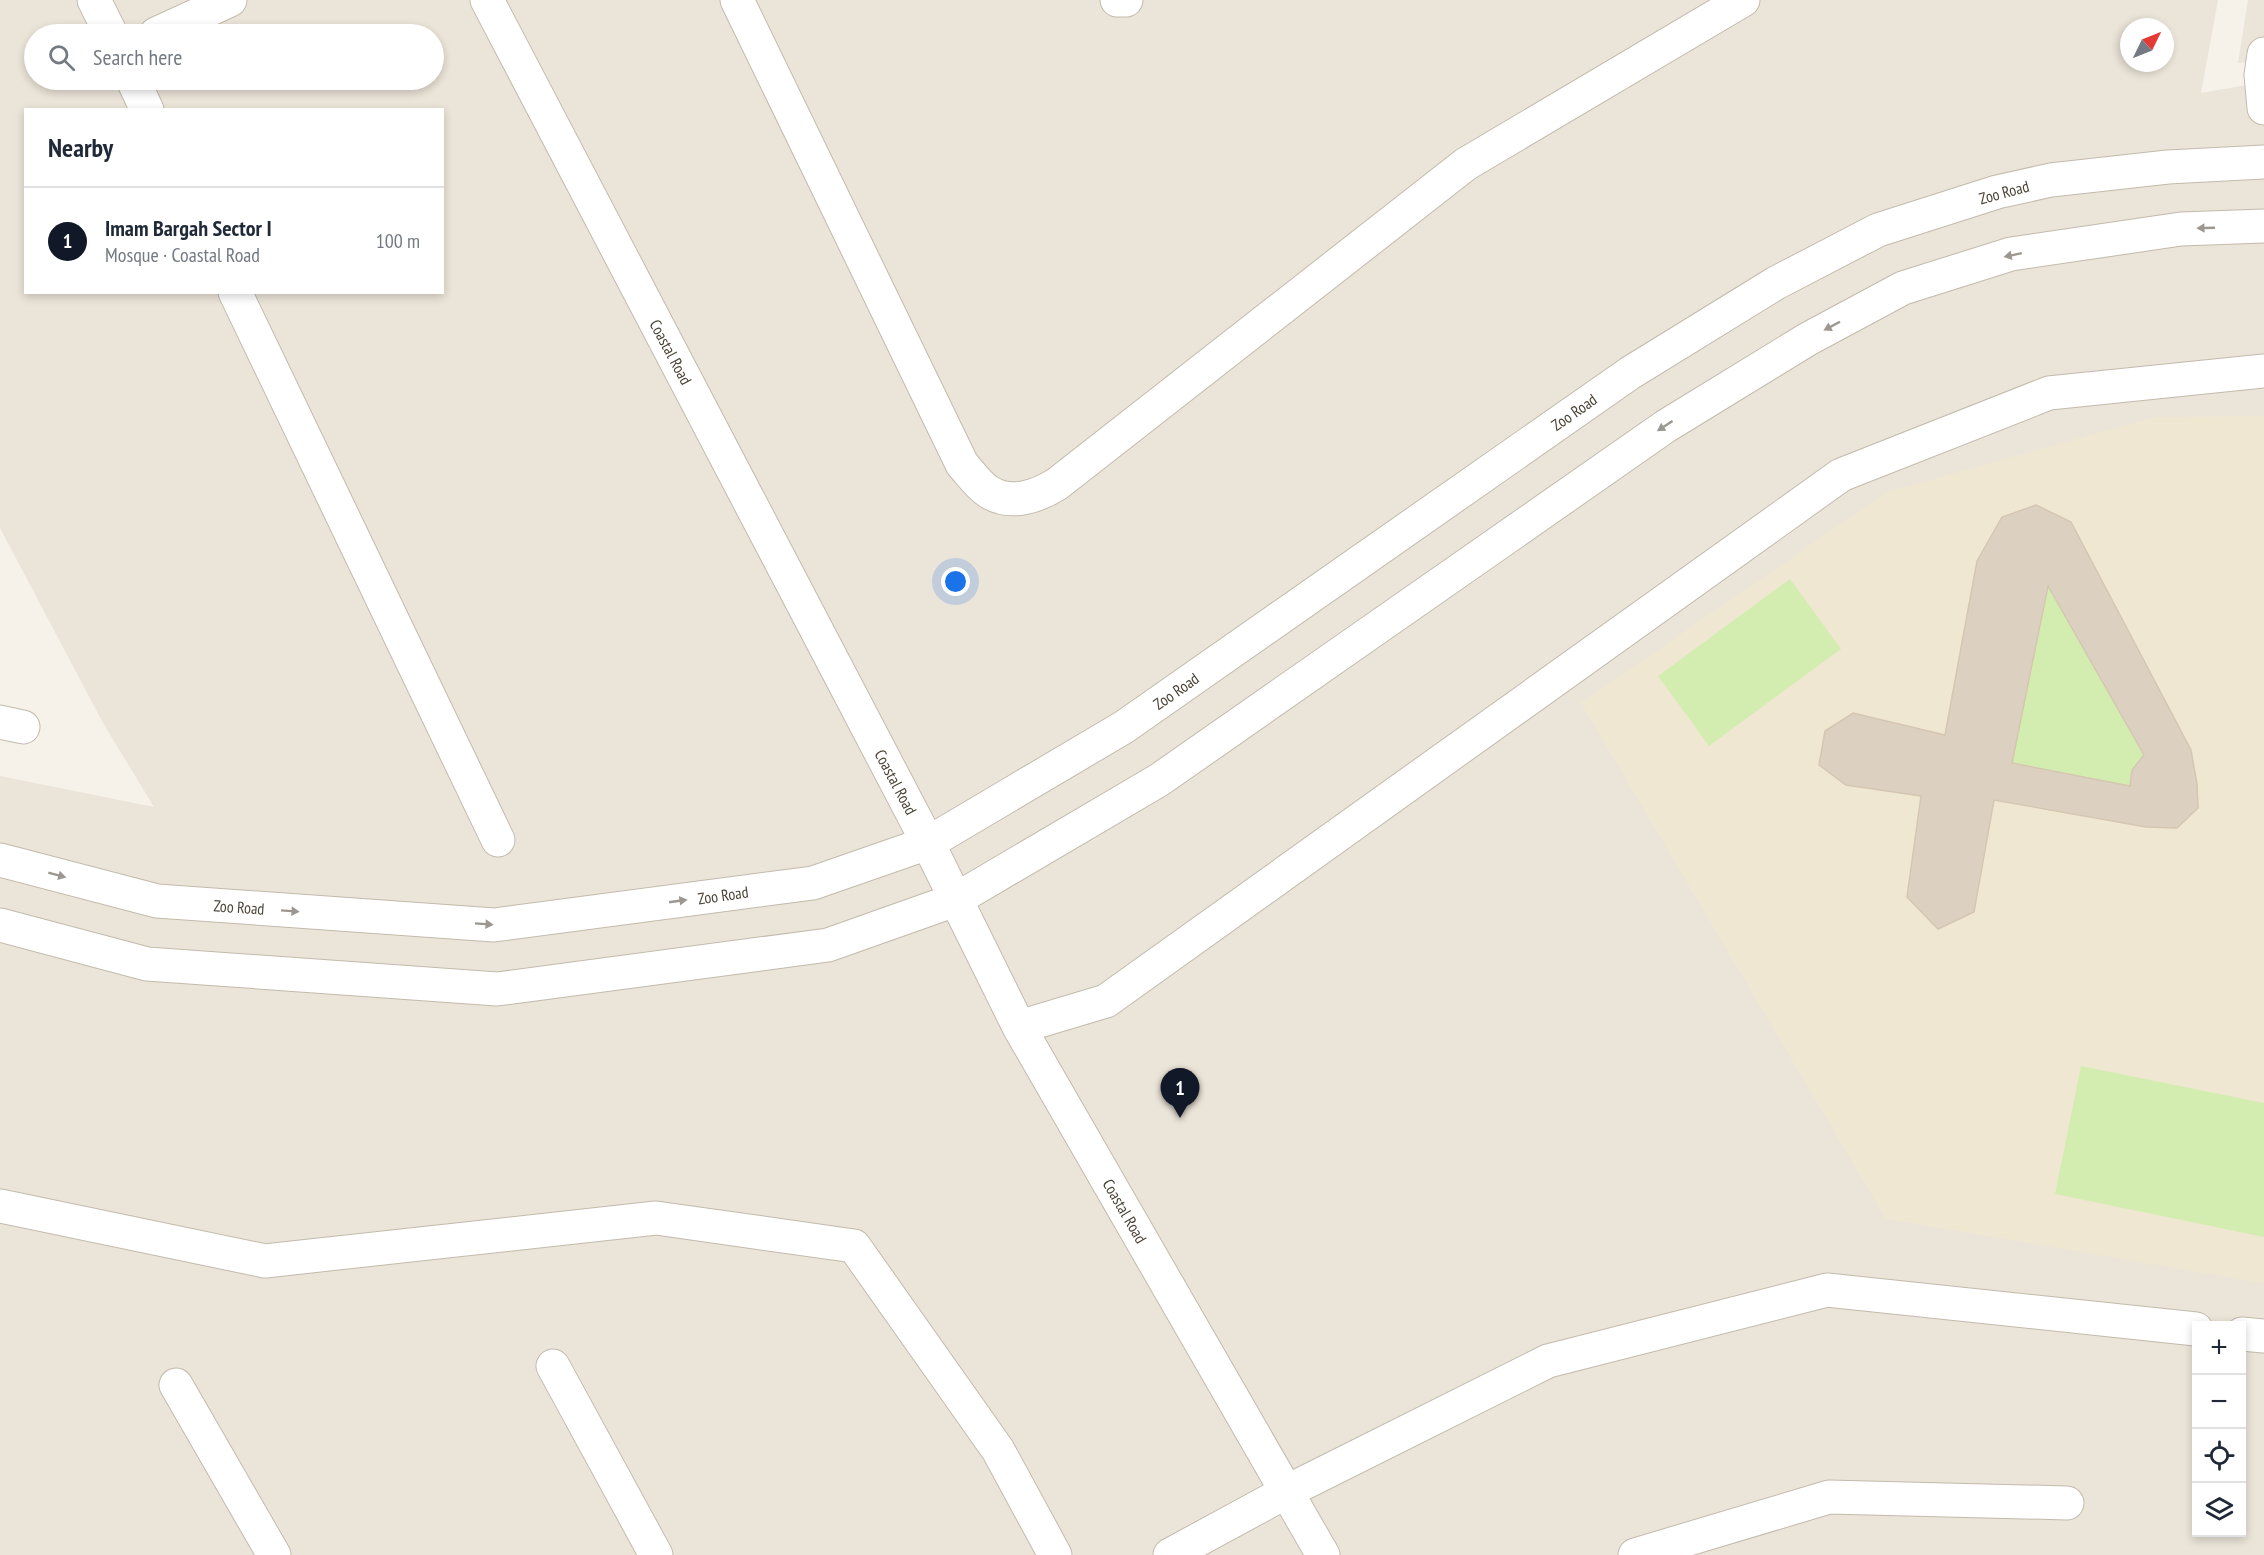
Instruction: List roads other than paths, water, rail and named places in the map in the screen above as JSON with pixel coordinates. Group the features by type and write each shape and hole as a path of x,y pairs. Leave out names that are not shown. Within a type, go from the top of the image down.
{"street":[{"path":"94,0 106,24"},
{"path":"178,24 230,0"},
{"name":"Coastal Road","path":"487,0 928,843 1019,1027 1323,1555"},
{"path":"737,0 962,464 989,493 1013,499 1038,497 1057,484 1466,164 1743,0"},
{"path":"1117,0 1126,0"},
{"path":"2264,54 2260,75 2264,108"},
{"path":"138,90 146,108"},
{"name":"Zoo Road","path":"0,860 157,901 494,925 813,883 928,843 1124,727 1630,373 1776,284 1878,230 1997,192 2051,180 2168,167 2264,162"},
{"path":"0,925 147,964 496,989 828,945 955,900 1159,780 1666,426 1808,339 1902,288 2011,254 2181,229 2264,226"},
{"path":"236,294 498,840"},
{"path":"1019,1027 1106,1001 1841,475 2049,393 2264,371"},
{"path":"0,1206 265,1261 656,1218 854,1246 998,1450 1055,1555"},
{"path":"1170,1555 1287,1492 1548,1361 1827,1290 2192,1329"},
{"path":"2246,1334 2264,1336"},
{"path":"553,1366 656,1555"},
{"path":"176,1385 274,1555"},
{"path":"1635,1555 1829,1497 2067,1503"}],"place":[{"name":"Imam Bargah Sector I","path":"1180,1118"}]}
